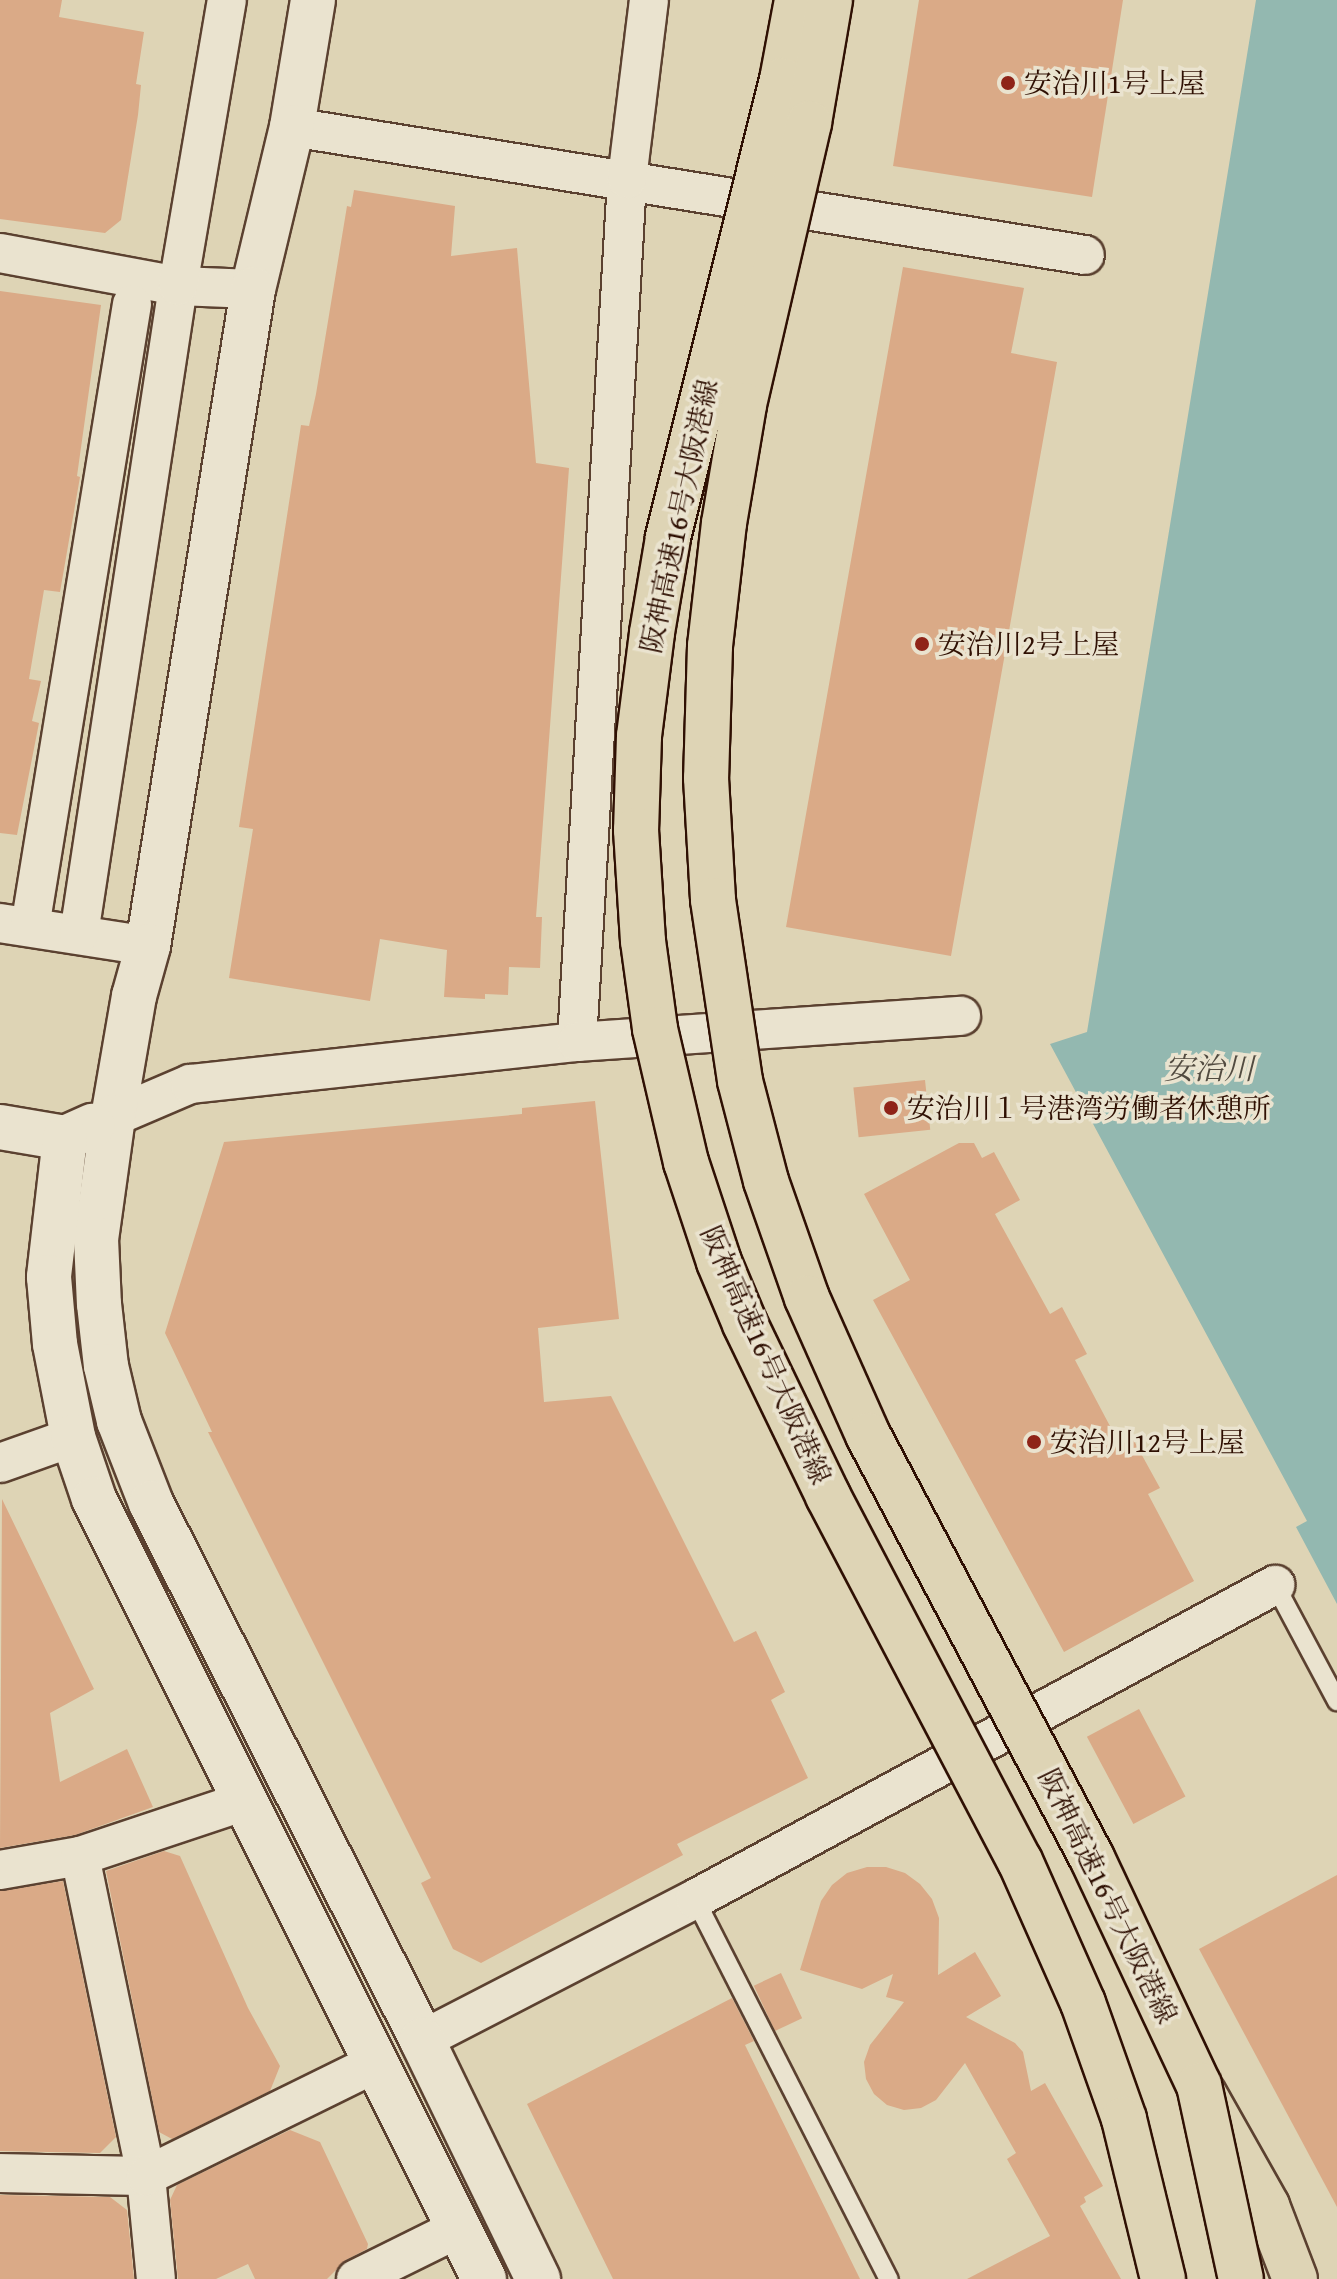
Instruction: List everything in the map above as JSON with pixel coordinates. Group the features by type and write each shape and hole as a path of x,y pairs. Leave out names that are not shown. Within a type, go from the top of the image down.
{"highway":[{"name":"阪神高速16号大阪港線","path":"797,0 782,80 668,538 652,633 639,736 636,830 643,941 655,1029 686,1162 719,1262 745,1324 828,1496 1020,1861 1083,2003 1124,2119 1163,2279"},
{"name":"阪神高速16号大阪港線","path":"830,0 809,123 744,405 724,523 710,646 706,778 713,900 735,1054 766,1181 781,1225 807,1298 868,1435 1092,1858 1199,2085 1241,2279"},
{"path":"1199,2085 1267,2206 1295,2279"}],"street":[{"path":"79,934 178,286 227,0"},
{"path":"301,0 301,73"},
{"path":"313,0 292,127 253,289 148,946 134,996 113,1117 96,1239 106,1366 119,1421 151,1503 422,2040 538,2279"},
{"path":"577,1042 627,179 649,0"},
{"path":"292,127 1085,255"},
{"path":"0,253 178,286 253,289"},
{"path":"132,304 15,925 148,946"},
{"path":"0,1127 65,1138 190,1084 577,1042 961,1016"},
{"path":"65,1138 49,1277 55,1344 73,1437 94,1499 484,2279"},
{"path":"0,1463 73,1437"},
{"path":"422,2040 695,1899 1275,1585"},
{"path":"0,1870 80,1856 245,1801"},
{"path":"80,1856 146,2176 156,2279"},
{"path":"0,2173 146,2176 376,2063"},
{"path":"356,2279 459,2228"}],"lane":[{"path":"1275,1585 1337,1701"},
{"path":"695,1899 889,2279"}],"water":[{"name":"安治川","path":"1256,0 1337,0 1337,1604 1296,1527 1307,1521 1050,1044 1087,1032"}],"building":[{"path":"0,0 62,0 59,17 144,32 136,84 141,85 138,115 121,220 105,233 0,219"},
{"name":"安治川1号上屋","path":"919,0 1123,0 1092,197 893,166"},
{"path":"354,190 455,206 451,256 517,248 536,463 569,468 536,917 542,917 540,968 509,967 508,995 485,994 485,999 444,997 447,950 380,939 370,1001 229,978 253,829 239,827 301,425 309,426 347,206 351,207"},
{"name":"安治川2号上屋","path":"903,267 1024,288 1011,353 1057,362 951,956 786,927"},
{"path":"0,291 101,305 77,476 80,477 60,592 44,590 29,679 41,681 32,721 39,723 17,835 0,833"},
{"name":"安治川１号港湾労働者休憩所","path":"925,1080 930,1130 859,1137 853,1088"},
{"path":"595,1101 619,1319 538,1328 544,1402 611,1396 734,1642 756,1631 785,1692 771,1700 808,1778 677,1844 683,1855 481,1963 453,1949 421,1883 431,1878 208,1432 212,1432 165,1333 224,1142 522,1114 522,1108"},
{"name":"安治川12号上屋","path":"959,1143 974,1143 982,1158 994,1152 1020,1200 995,1214 1050,1314 1062,1307 1087,1354 1075,1360 1120,1445 1133,1439 1160,1488 1148,1494 1194,1581 1064,1652 873,1300 910,1280 864,1194"},
{"path":"2,1499 94,1689 50,1713 60,1782 127,1749 153,1807 75,1835 0,1848"},
{"path":"1139,1709 1185,1796 1133,1824 1087,1737"},
{"path":"164,1851 180,1856 248,2008 280,2066 270,2091 172,2139 159,2132 106,1871"},
{"path":"867,1867 886,1867 905,1873 920,1884 932,1899 939,1918 938,1975 975,1952 1001,1996 966,2017 1015,2043 1023,2052 1031,2091 1045,2083 1103,2186 1084,2197 1086,2202 1080,2206 1121,2279 967,2279 1050,2236 1007,2159 1016,2153 965,2063 936,2100 921,2108 904,2110 887,2105 874,2094 866,2079 864,2062 870,2045 904,2002 886,1997 893,1974 862,1989 800,1970 821,1901 832,1885 847,1873"},
{"path":"1337,1875 1337,2207 1199,1949"},
{"path":"63,1881 116,2137 100,2153 0,2151 0,1891"},
{"path":"781,1973 802,2018 775,2031 754,1986"},
{"path":"732,1998 754,2041 745,2045 860,2279 613,2279 527,2104"},
{"path":"290,2130 320,2142 368,2244 367,2249 346,2260 327,2279 255,2279 248,2264 216,2279 178,2279 170,2200 177,2185"},
{"path":"0,2195 110,2197 127,2210 134,2279 0,2279"}],"place":[{"name":"安治川1号上屋","path":"1008,83"},
{"name":"安治川2号上屋","path":"922,644"},
{"name":"安治川１号港湾労働者休憩所","path":"891,1108"},
{"name":"安治川12号上屋","path":"1034,1442"}]}
